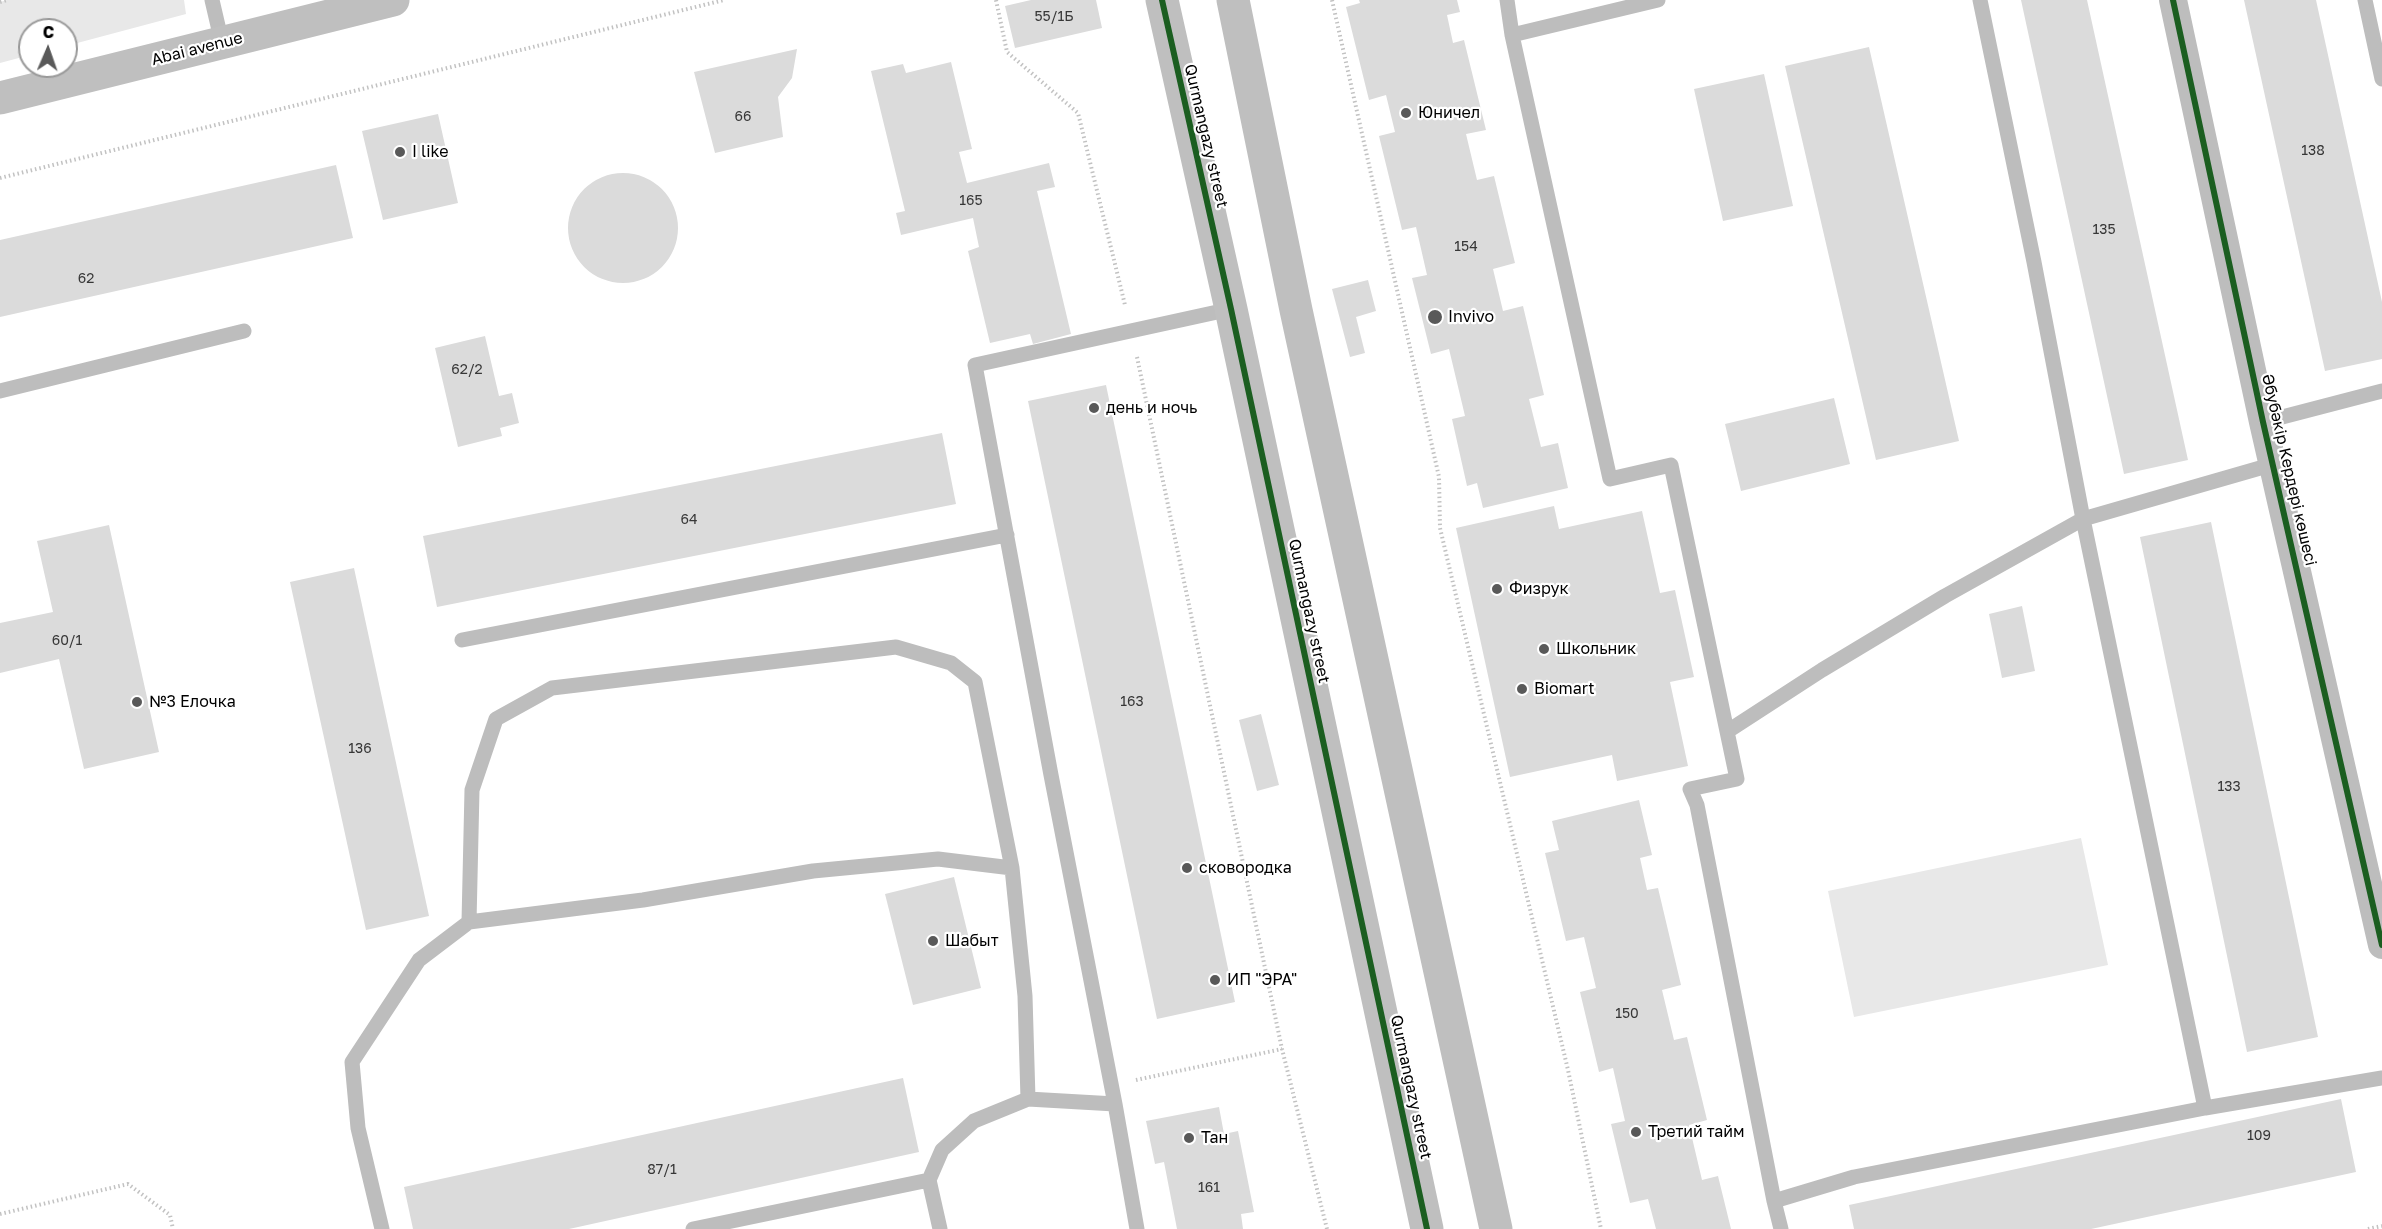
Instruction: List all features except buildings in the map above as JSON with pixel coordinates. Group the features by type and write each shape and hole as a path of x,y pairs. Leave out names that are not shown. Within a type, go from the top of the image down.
{"street":[{"name":"Abai avenue","path":"0,98 393,0"},
{"name":"Qurmangazy street","path":"1162,0 1231,309 1427,1229"},
{"path":"1233,0 1296,310 1496,1229"},
{"name":"Әбубәкір Кердері көшесі","path":"2173,0 2263,422 2382,945"}],"lane":[{"path":"212,0 222,44"},
{"path":"1507,0 1512,35 1610,479 1671,465 1737,779 1690,789 1697,805 1781,1229"},
{"path":"1512,35 1658,0"},
{"path":"1980,0 2205,1108"},
{"path":"2364,0 2382,79"},
{"path":"1137,1229 1112,1085 1057,808 975,365 1231,309"},
{"path":"0,391 244,331"},
{"path":"2263,422 2382,391"},
{"path":"1728,731 1945,596 2084,519 2274,464"},
{"path":"462,640 1007,535"},
{"path":"469,922 472,790 496,719 552,688 896,647 951,663 975,682 1012,868 1026,996 1029,1099"},
{"path":"382,1229 358,1128 352,1062 419,960 469,922 643,900 813,870 938,860 1012,868"},
{"path":"1774,1201 1854,1177 2205,1108 2382,1078"},
{"path":"940,1229 929,1180 942,1150 974,1121 1029,1099 1115,1104"},
{"path":"693,1229 929,1180"}],"path":[{"path":"0,2 7,0"},
{"path":"0,178 724,0"},
{"path":"996,0 1007,52 1078,114 1131,331 1282,1049 1326,1229"},
{"path":"1332,0 1439,477 1440,528 1568,1070 1600,1229"},
{"path":"1112,1085 1282,1049"},
{"path":"0,1214 128,1184 170,1215 173,1229"},
{"path":"2368,1229 2382,1226"}],"shaded area":[{"path":"7,0 184,0 186,14 78,43 78,18 18,18 18,58 0,63 0,2"},
{"path":"2081,838 2108,965 1854,1017 1828,891"}],"cycle path":[{"path":"1162,0 1231,309 1427,1229"},
{"path":"2173,0 2263,422 2382,945"}],"place":[{"name":"Юничел","path":"1406,113"},
{"name":"I like","path":"400,152"},
{"name":"Invivo","path":"1435,317"},
{"name":"день и ночь","path":"1094,408"},
{"name":"Физрук","path":"1497,589"},
{"name":"Школьник","path":"1544,649"},
{"name":"Biomart","path":"1522,689"},
{"name":"№3 Елочка","path":"137,702"},
{"name":"сковородка","path":"1187,868"},
{"name":"Шабыт","path":"933,941"},
{"name":"ИП \"ЭРА\"","path":"1215,980"},
{"name":"Третий тайм","path":"1636,1132"},
{"name":"Тан","path":"1189,1138"}]}
